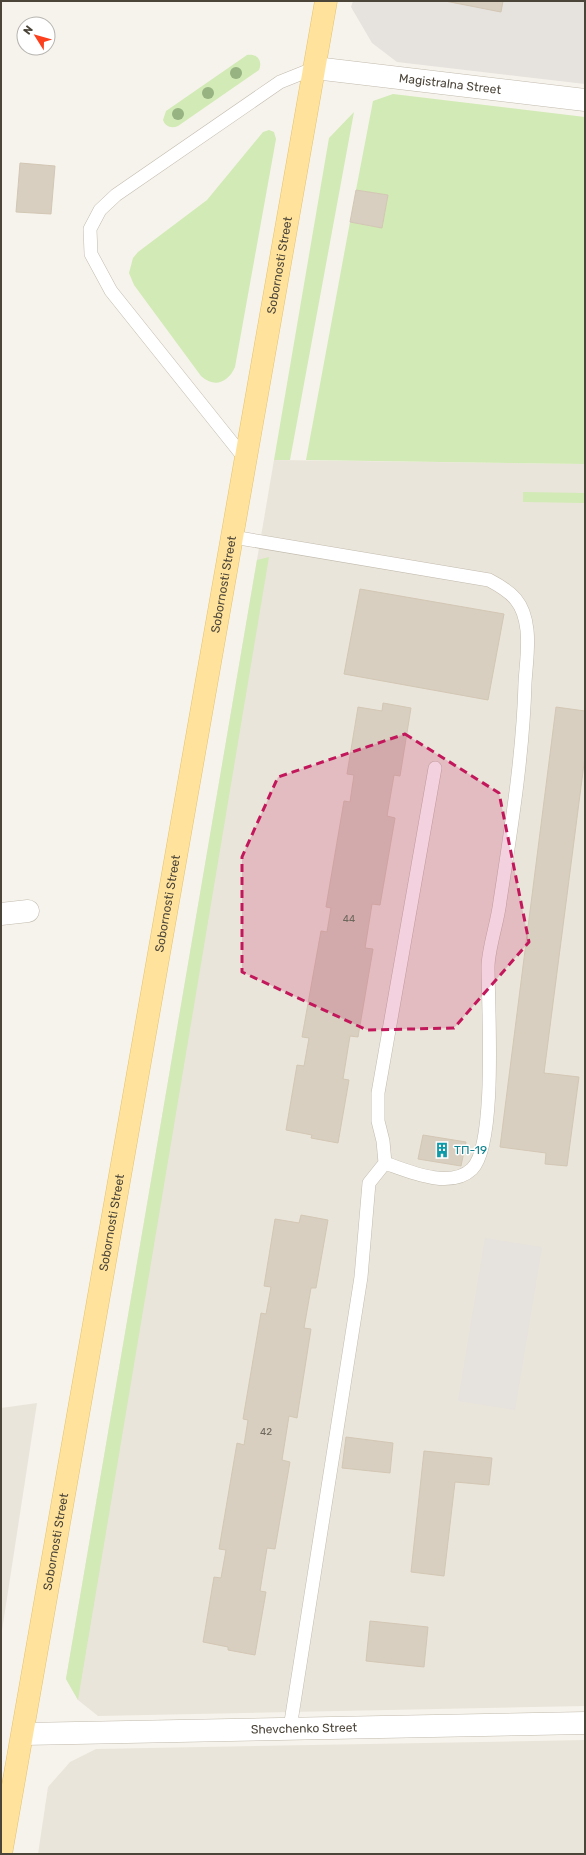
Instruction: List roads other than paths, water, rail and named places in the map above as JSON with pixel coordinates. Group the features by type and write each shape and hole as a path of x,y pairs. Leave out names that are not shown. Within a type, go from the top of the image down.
{"main road":[{"name":"Sobornosti Street","path":"1,1854 24,1734 326,1"},
{"name":"Sobornosti Street","path":"7,1854 11,1806"}],"street":[{"name":"Magistralna Street","path":"315,68 585,100"},
{"path":"1,914 28,911"},
{"name":"Shevchenko Street","path":"24,1734 585,1723"}],"lane":[{"path":"246,460 111,291 91,254 90,229 100,210 116,195 280,82 315,68"},
{"path":"233,537 489,580 508,590 523,607 527,630 524,714 500,906 488,964 490,1091 480,1158 471,1170 457,1178 426,1177 385,1163"},
{"path":"290,1728 361,1277 369,1183 385,1163 383,1141 378,1120 378,1093 435,768"}],"place":[{"name":"ТП-19","path":"442,1150"}]}
